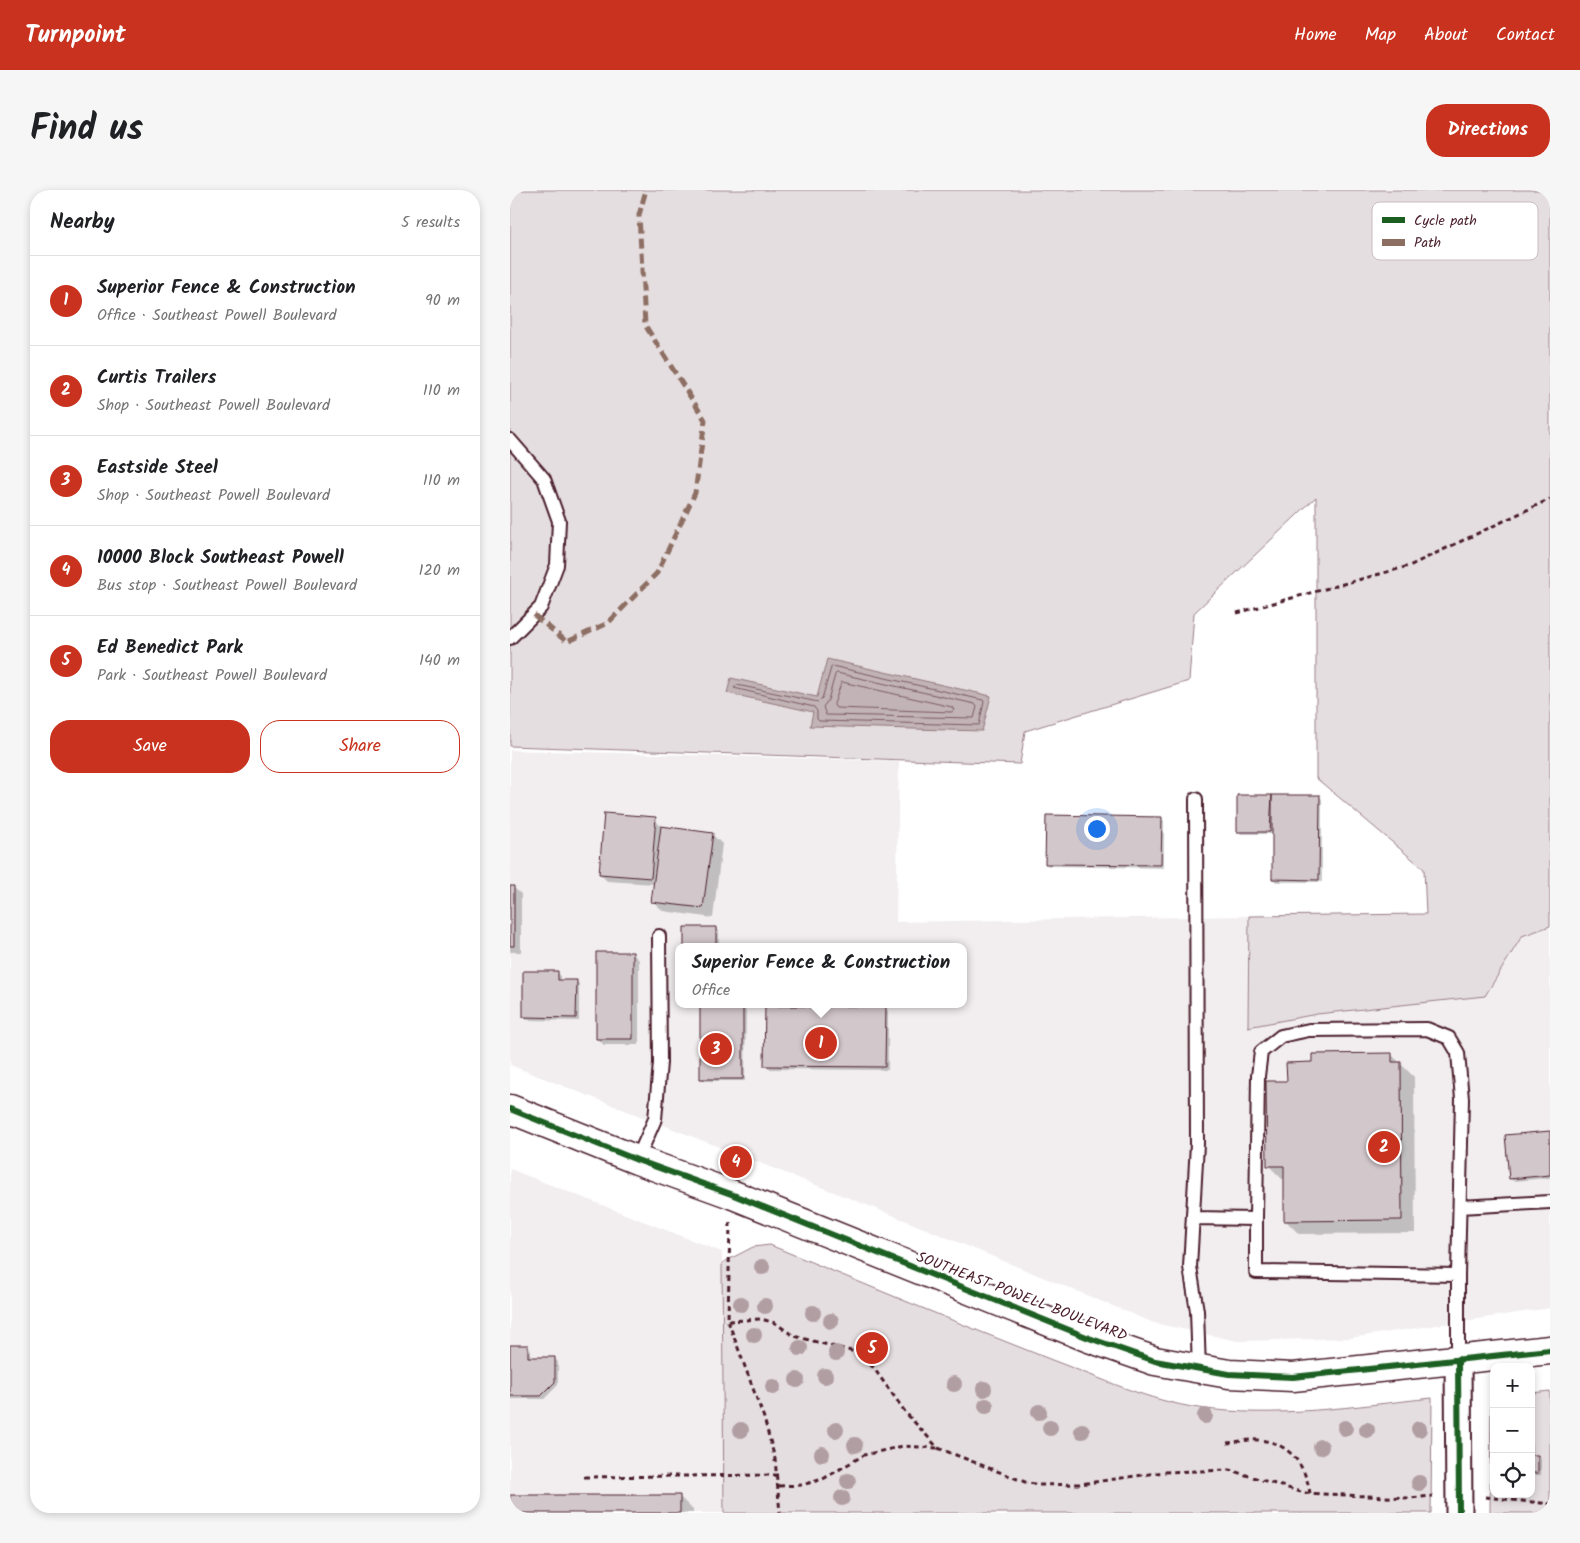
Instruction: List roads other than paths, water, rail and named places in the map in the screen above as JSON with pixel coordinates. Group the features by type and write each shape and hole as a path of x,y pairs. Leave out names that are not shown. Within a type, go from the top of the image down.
{"main road":[{"name":"SOUTHEAST POWELL BOULEVARD","path":"510,1109 637,1160 731,1194 1089,1338 1155,1360 1199,1370 1252,1376 1294,1377 1550,1350"}],"street":[{"path":"1458,1359 1459,1513"}],"lane":[{"path":"510,440 544,478 560,521 557,565 541,608 510,638"},
{"path":"1196,799 1197,1144 1190,1267 1197,1311 1199,1370"},
{"path":"637,1160 655,1119 660,1063 659,936"},
{"path":"1458,1276 1256,1272 1258,1076 1261,1052 1282,1036 1309,1030 1427,1029 1449,1038 1458,1053 1462,1099 1458,1359"},
{"path":"1460,1206 1550,1202"},
{"path":"1193,1218 1256,1219"}],"water":[{"path":"827,659 991,696 982,731 810,726 813,712 727,693 731,678 817,697"}],"place":[{"name":"Superior Fence & Construction","path":"821,1043"},
{"name":"Eastside Steel","path":"716,1049"},
{"name":"Curtis Trailers","path":"1384,1147"},
{"name":"10000 Block Southeast Powell","path":"736,1162"},
{"name":"Ed Benedict Park","path":"872,1348"}]}
